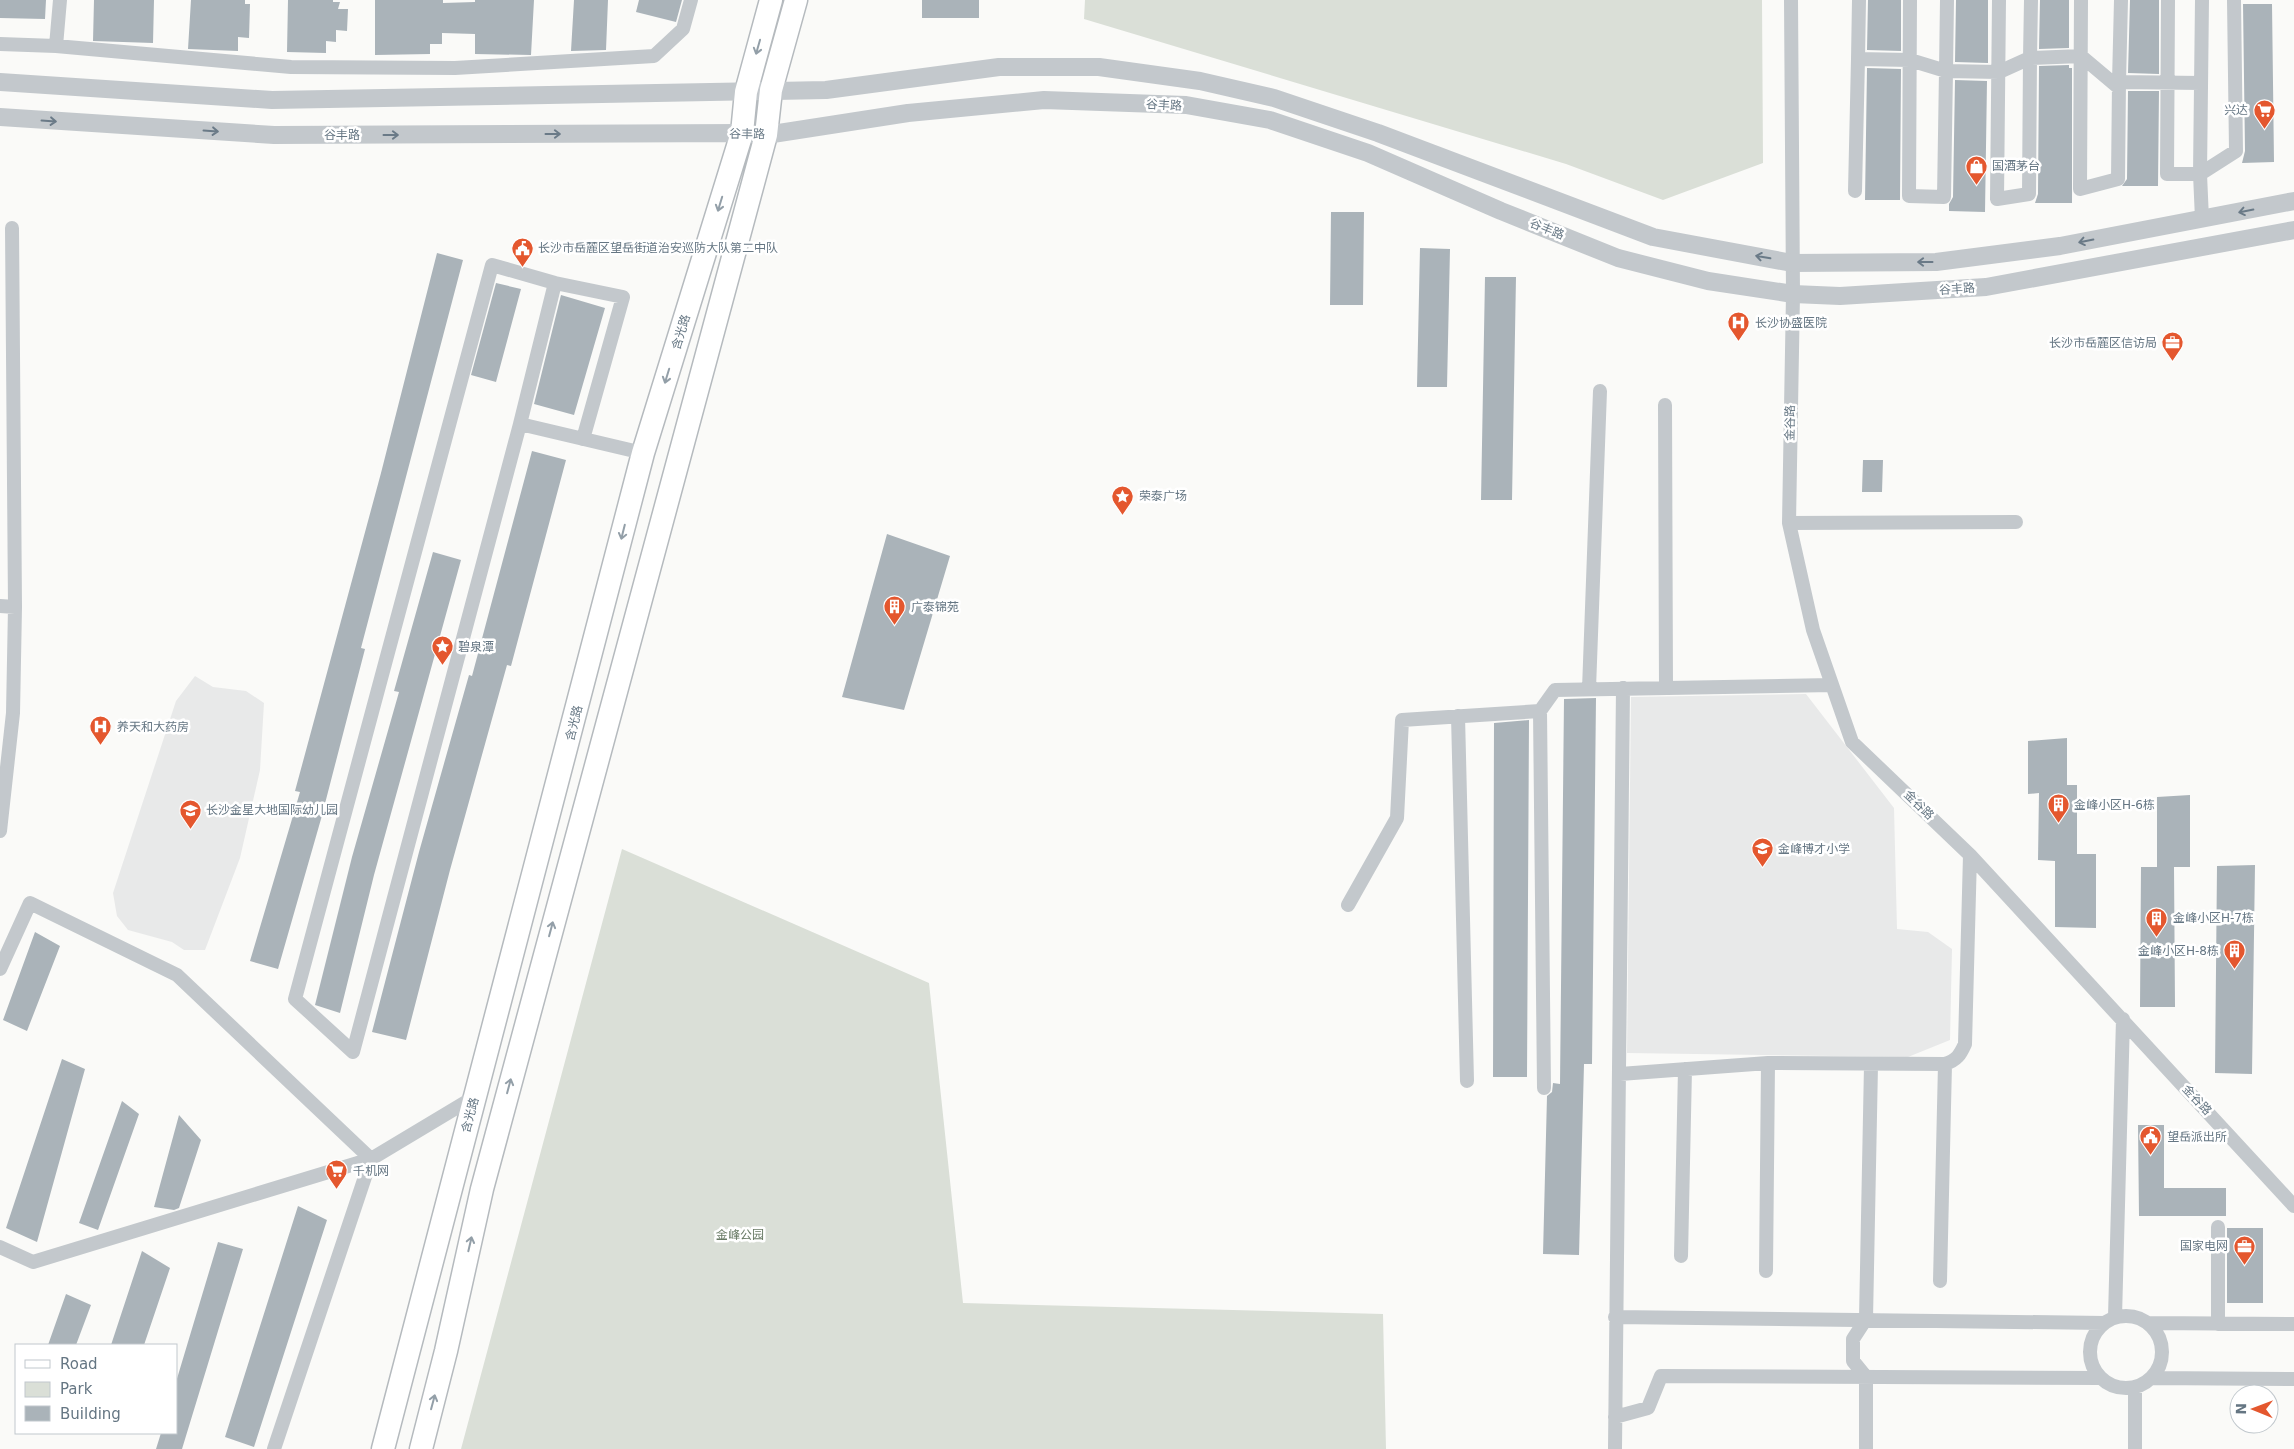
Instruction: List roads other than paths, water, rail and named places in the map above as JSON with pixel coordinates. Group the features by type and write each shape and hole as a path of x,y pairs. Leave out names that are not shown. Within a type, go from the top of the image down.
{"main road":[{"name":"含光路","path":"384,1449 643,453 742,134 746,92 771,0"},
{"path":"420,1449 446,1351 489,1161 766,136 771,90 796,0"}],"street":[{"path":"56,46 60,0"},
{"path":"0,44 56,46 292,67 455,68 654,56 683,29 691,0"},
{"name":"金谷路","path":"1791,0 1793,294 1789,523 1813,630 1852,742 1970,855 2294,1206"},
{"path":"1855,191 1859,0"},
{"path":"1910,0 1909,196 1944,198 1947,0"},
{"path":"1999,0 1997,199 2029,194 2031,0"},
{"path":"2081,0 2080,189 2118,179 2120,0"},
{"path":"2168,0 2167,174 2200,174 2236,151 2234,0"},
{"path":"2202,0 2200,174 2202,219"},
{"path":"1858,60 1910,60 1946,71 1999,72 2030,58 2081,56 2119,85 2201,83"},
{"path":"0,82 272,100 826,90 999,67 1099,67 1200,81 1274,98 1378,132 1653,237 1792,263 1936,262 2060,246 2294,202"},
{"name":"谷丰路","path":"0,118 274,135 742,134 766,136 908,113 1044,100 1186,105 1270,120 1368,153 1501,211 1618,258 1708,281 1793,294 1840,296 1986,287 2294,230"},
{"path":"0,830 13,713 15,607 12,228"},
{"path":"555,283 520,424 353,1052 295,999 492,265 555,283 623,297 583,439"},
{"path":"1589,689 1600,391"},
{"path":"1664,405 1666,687"},
{"path":"520,424 643,453"},
{"path":"1789,523 2016,522"},
{"path":"0,606 15,607"},
{"path":"1544,1088 1540,711 1555,690 1832,685"},
{"path":"1615,1449 1623,688"},
{"path":"1348,905 1397,818 1402,720 1540,711"},
{"path":"1458,716 1467,1081"},
{"path":"1620,1074 1768,1063 1945,1064 1960,1057 1965,1044 1970,855"},
{"path":"0,969 30,903 178,975 370,1159"},
{"path":"2123,1019 2110,1320 2094,1335 2090,1350 2093,1366 2101,1378 2117,1387 2135,1387 2151,1378 2160,1365 2162,1350 2158,1335 2148,1323"},
{"path":"1766,1271 1768,1063"},
{"path":"1940,1281 1945,1064"},
{"path":"1866,1449 1866,1377 1853,1361 1853,1339 1866,1319 1870,1065"},
{"path":"1681,1256 1685,1069"},
{"path":"0,1247 33,1262 370,1159 476,1096"},
{"path":"274,1449 370,1159"},
{"path":"2218,1226 2218,1324"},
{"path":"1615,1316 2110,1320 2132,1316 2148,1323 2294,1324"},
{"path":"1615,1417 1648,1408 1661,1376 2101,1378"},
{"path":"2151,1378 2294,1379"},
{"path":"2135,1387 2135,1449"}],"place":[{"name":"兴达","path":"2264,129"},
{"name":"国酒茅台","path":"1976,185"},
{"name":"长沙市岳麓区望岳街道治安巡防大队第二中队","path":"522,267"},
{"name":"长沙协盛医院","path":"1739,342"},
{"name":"长沙市岳麓区信访局","path":"2173,362"},
{"name":"荣泰广场","path":"1123,515"},
{"name":"广泰锦苑","path":"895,626"},
{"name":"碧泉潭","path":"442,666"},
{"name":"养天和大药房","path":"101,746"},
{"name":"金峰小区H-6栋","path":"2058,824"},
{"name":"长沙金星大地国际幼儿园","path":"190,829"},
{"name":"金峰博才小学","path":"1762,868"},
{"name":"金峰小区H-7栋","path":"2157,937"},
{"name":"金峰小区H-8栋","path":"2235,970"},
{"name":"望岳派出所","path":"2151,1156"},
{"name":"千机网","path":"337,1190"},
{"name":"国家电网","path":"2244,1265"}],"park label":[{"name":"金峰公园","path":"740,1235"}]}
